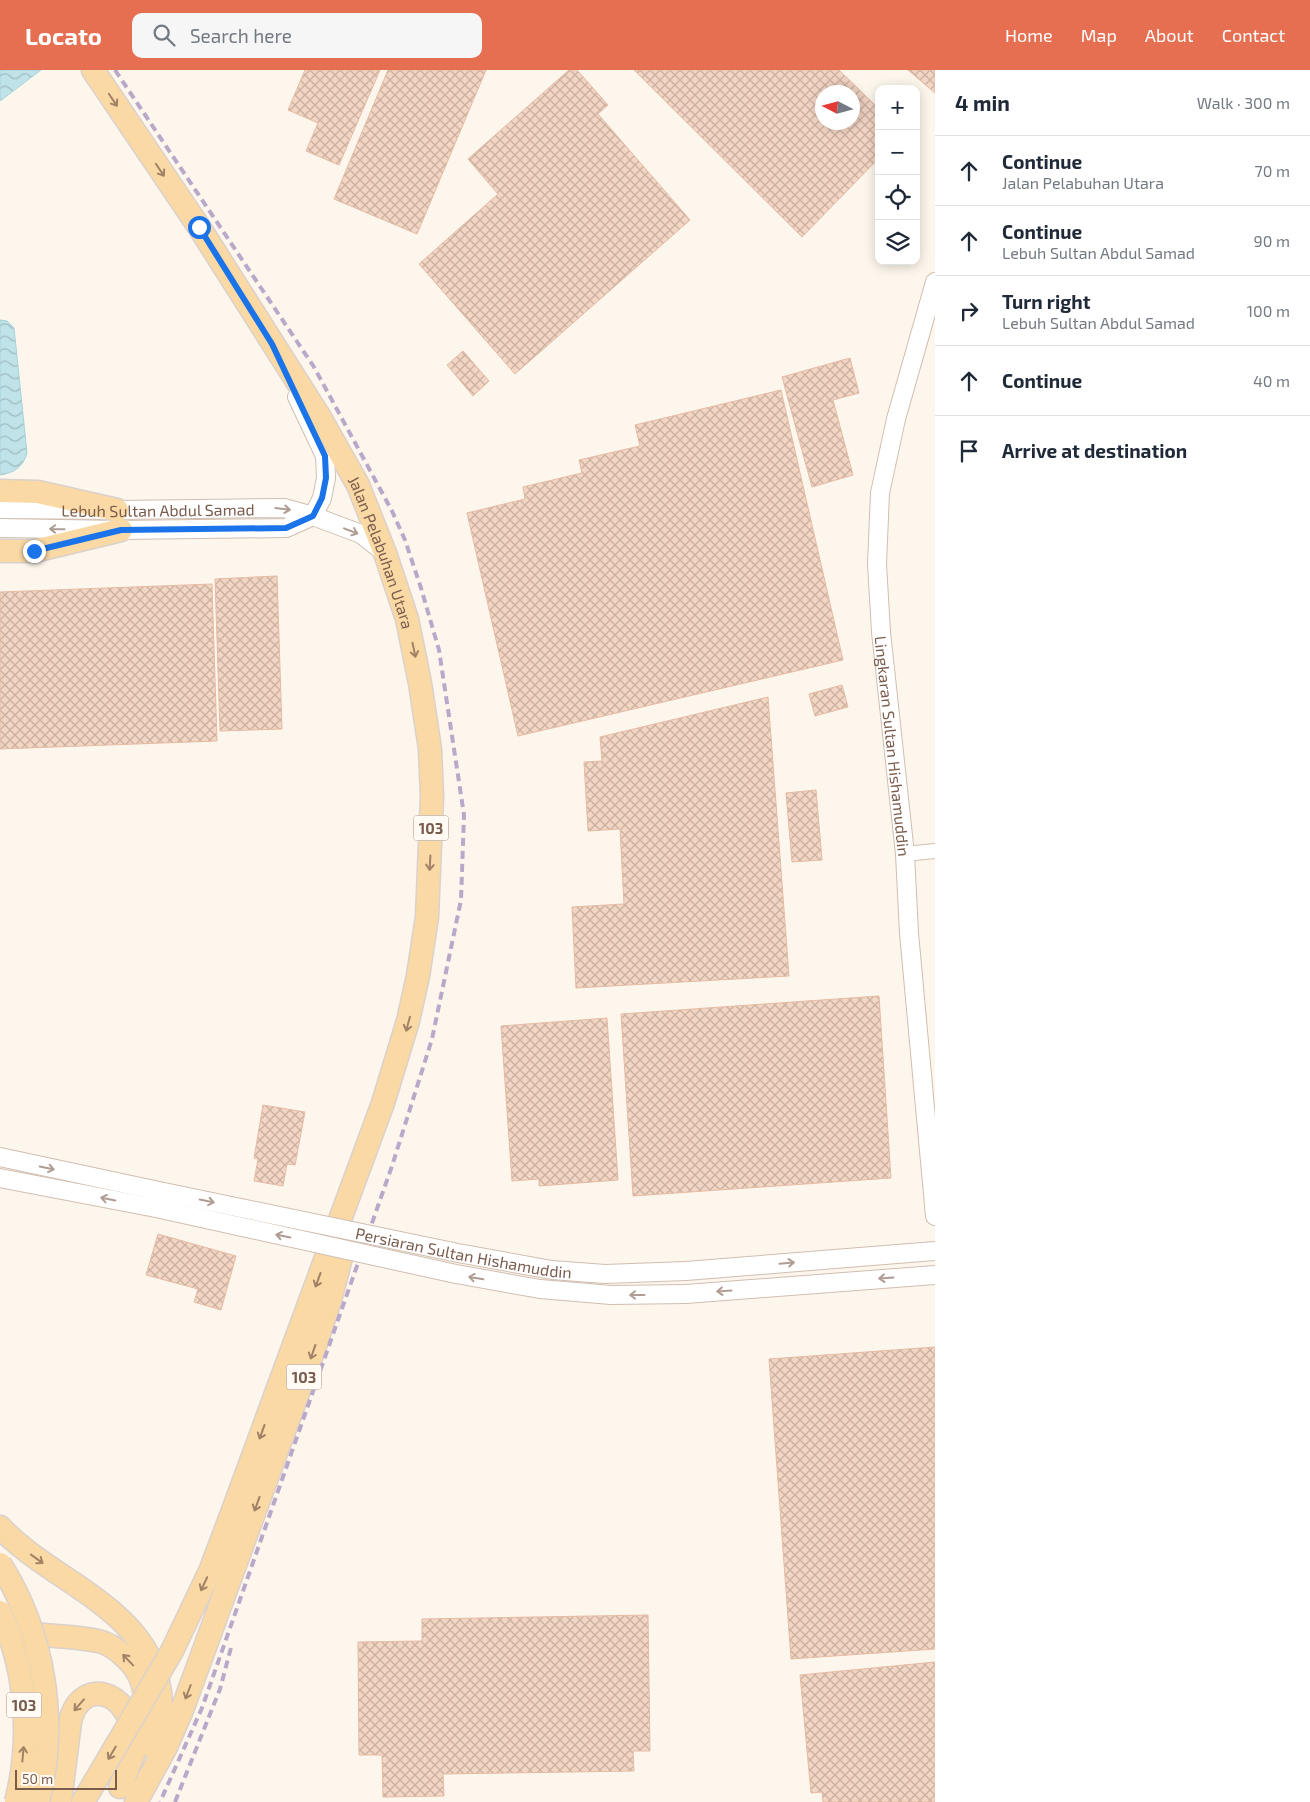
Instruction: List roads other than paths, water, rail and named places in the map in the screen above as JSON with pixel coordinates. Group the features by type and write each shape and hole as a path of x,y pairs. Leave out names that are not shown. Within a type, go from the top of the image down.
{"main road":[{"name":"Jalan Pelabuhan Utara","path":"93,70 199,227 272,344 320,416 358,485 385,553 407,619 430,749 432,796 427,917 418,976 408,1021 383,1102"},
{"path":"0,491 38,492 119,520"},
{"path":"0,552 34,551 119,520"},
{"path":"82,1802 172,1651 211,1569 383,1102"},
{"name":"103","path":"128,1795 166,1747 182,1710 314,1349 330,1300 383,1102"},
{"path":"0,1527 35,1558 114,1614 136,1636 149,1656 159,1686 161,1721 157,1745 128,1795"},
{"name":"103","path":"0,1564 16,1592 25,1613 34,1638 43,1675 47,1703 46,1745 43,1778 38,1802"},
{"name":"103","path":"0,1612 16,1660 23,1694 24,1744 16,1802"},
{"path":"0,1625 24,1633 100,1642 124,1655 137,1670 144,1687 146,1699 128,1795"},
{"path":"60,1802 71,1715 80,1701 91,1695 104,1694 116,1699 129,1718 132,1733 128,1795"}],"street":[{"name":"Lingkaran Sultan Hishamuddin","path":"935,282 896,419 880,493 877,564 881,632 905,854 909,933 935,1216"},
{"path":"272,344 325,456 326,478 322,498 313,516 361,534 385,553"},
{"name":"Lebuh Sultan Abdul Samad","path":"0,509 25,509 119,520 286,528 313,516"},
{"name":"Lebuh Sultan Abdul Samad","path":"0,528 26,528 119,520"},
{"path":"905,854 935,852"},
{"name":"Persiaran Sultan Hishamuddin","path":"0,1157 456,1274 540,1289 611,1295 686,1294 935,1275"},
{"name":"Persiaran Sultan Hishamuddin","path":"0,1178 158,1199 552,1270 605,1274 686,1271 935,1251"}],"water":[{"path":"0,70 41,70 0,101"},
{"path":"0,320 7,321 14,328 27,453 20,466 10,473 0,475"}],"railway":[{"path":"115,70 314,367 392,511 405,540 439,650 464,815 461,900 432,1039 392,1166 202,1708 160,1802"},
{"path":"175,1802 220,1689 232,1644"}]}
